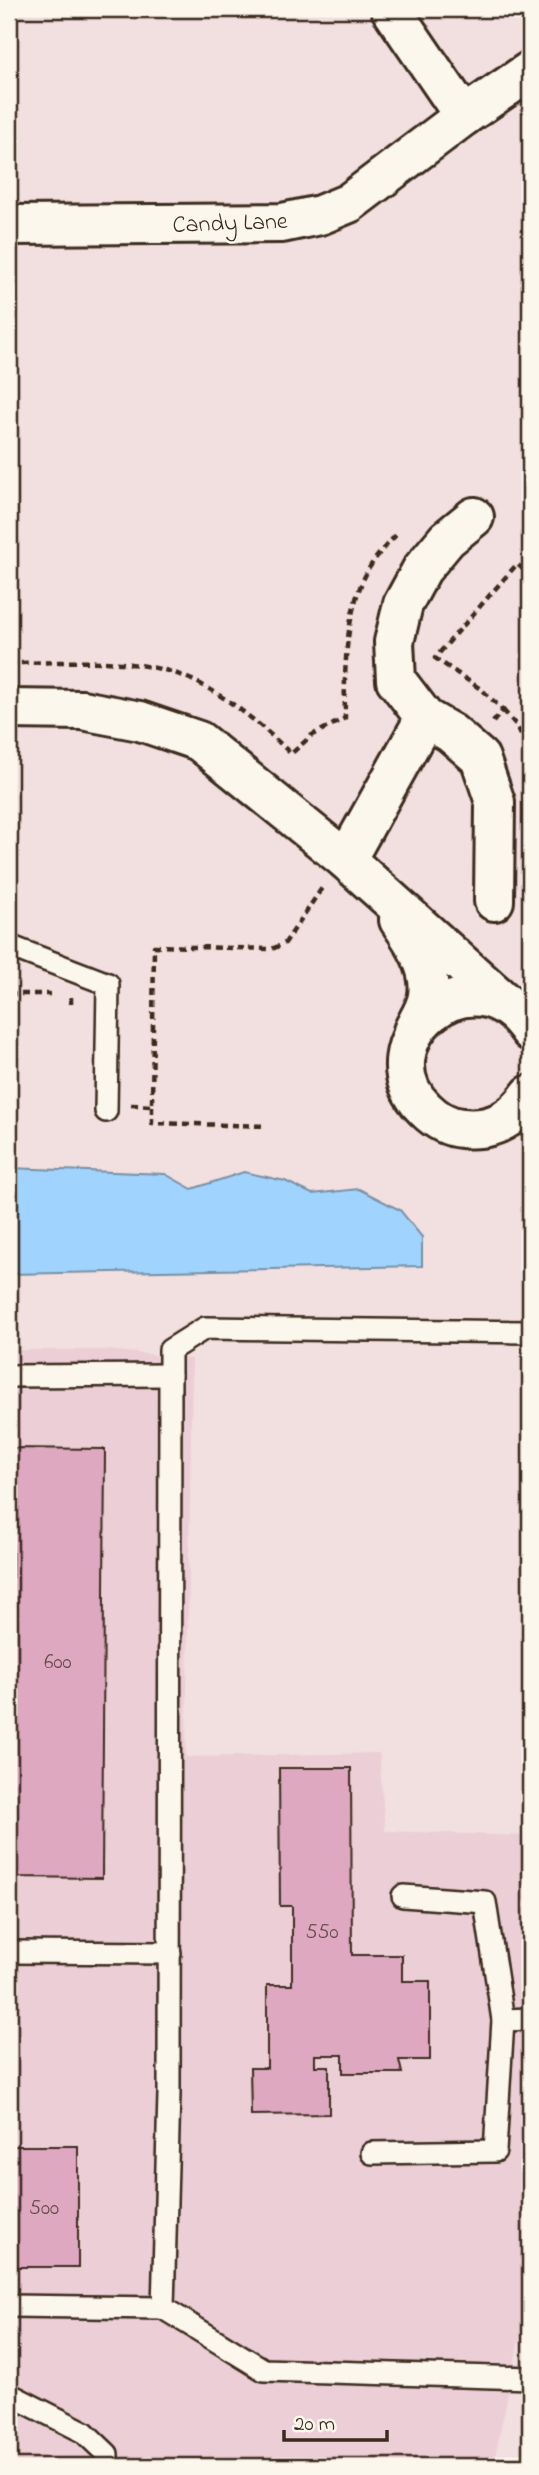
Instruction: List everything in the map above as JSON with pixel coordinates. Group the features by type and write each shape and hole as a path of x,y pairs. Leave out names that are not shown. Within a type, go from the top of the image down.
{"street":[{"path":"391,9 464,116"},
{"name":"Candy Lane","path":"9,225 282,223 320,215 349,203 464,116 530,71"},
{"path":"474,517 447,539 422,569 403,604 394,642 396,680 425,718 451,733 480,758 495,802 494,901"},
{"path":"9,709 82,710 140,721 198,741 334,873 374,885 520,1019"},
{"path":"334,873 425,718"},
{"path":"374,885 414,942 427,975 428,996 411,1036 406,1058 408,1082 418,1102 435,1118 456,1128 479,1130 501,1123 520,1110 530,1095"},
{"path":"411,1036 424,1017 443,1003 465,996 488,998 520,1019"}],"lane":[{"path":"9,946 108,984 106,1107"},
{"path":"163,2308 169,2094 170,1350 205,1328 530,1332"},
{"path":"9,1376 170,1375"},
{"path":"372,2153 495,2151 503,2020 485,1902 404,1896"},
{"path":"9,1952 170,1953"},
{"path":"503,2020 530,2019"},
{"path":"9,2306 163,2308 264,2370 530,2378"},
{"path":"9,2394 84,2432 107,2454 107,2466"}],"path":[{"path":"9,663 129,664 170,671 204,687 249,716 291,754 312,735 345,719 345,666 353,613 365,576 378,555 396,535"},
{"path":"530,575 517,564 435,658 482,690 503,710 517,726 530,756"},
{"path":"469,748 503,710"},
{"path":"267,1126 152,1123 154,947 279,948 334,873"},
{"path":"9,993 56,994"},
{"path":"68,994 71,997 71,1009"},
{"path":"106,1107 152,1106"}],"shaded area":[{"path":"9,1350 108,1350 192,1359 186,1757 379,1753 385,1831 527,1836 530,1847 530,2286 493,2466 9,2466"}],"water":[{"path":"9,1168 165,1174 192,1189 244,1172 285,1181 312,1194 359,1189 400,1210 422,1237 422,1266 9,1274"}],"building":[{"path":"9,1448 105,1449 102,1878 9,1877 13,1536 9,1536"},
{"path":"279,1768 351,1768 352,1955 402,1955 402,1981 430,1981 430,2060 399,2060 402,2073 343,2073 343,2055 315,2055 315,2066 329,2066 329,2114 251,2115 250,2068 267,2068 267,1985 292,1985 292,1906 280,1906"},
{"path":"9,2146 78,2146 78,2267 9,2267"}]}
